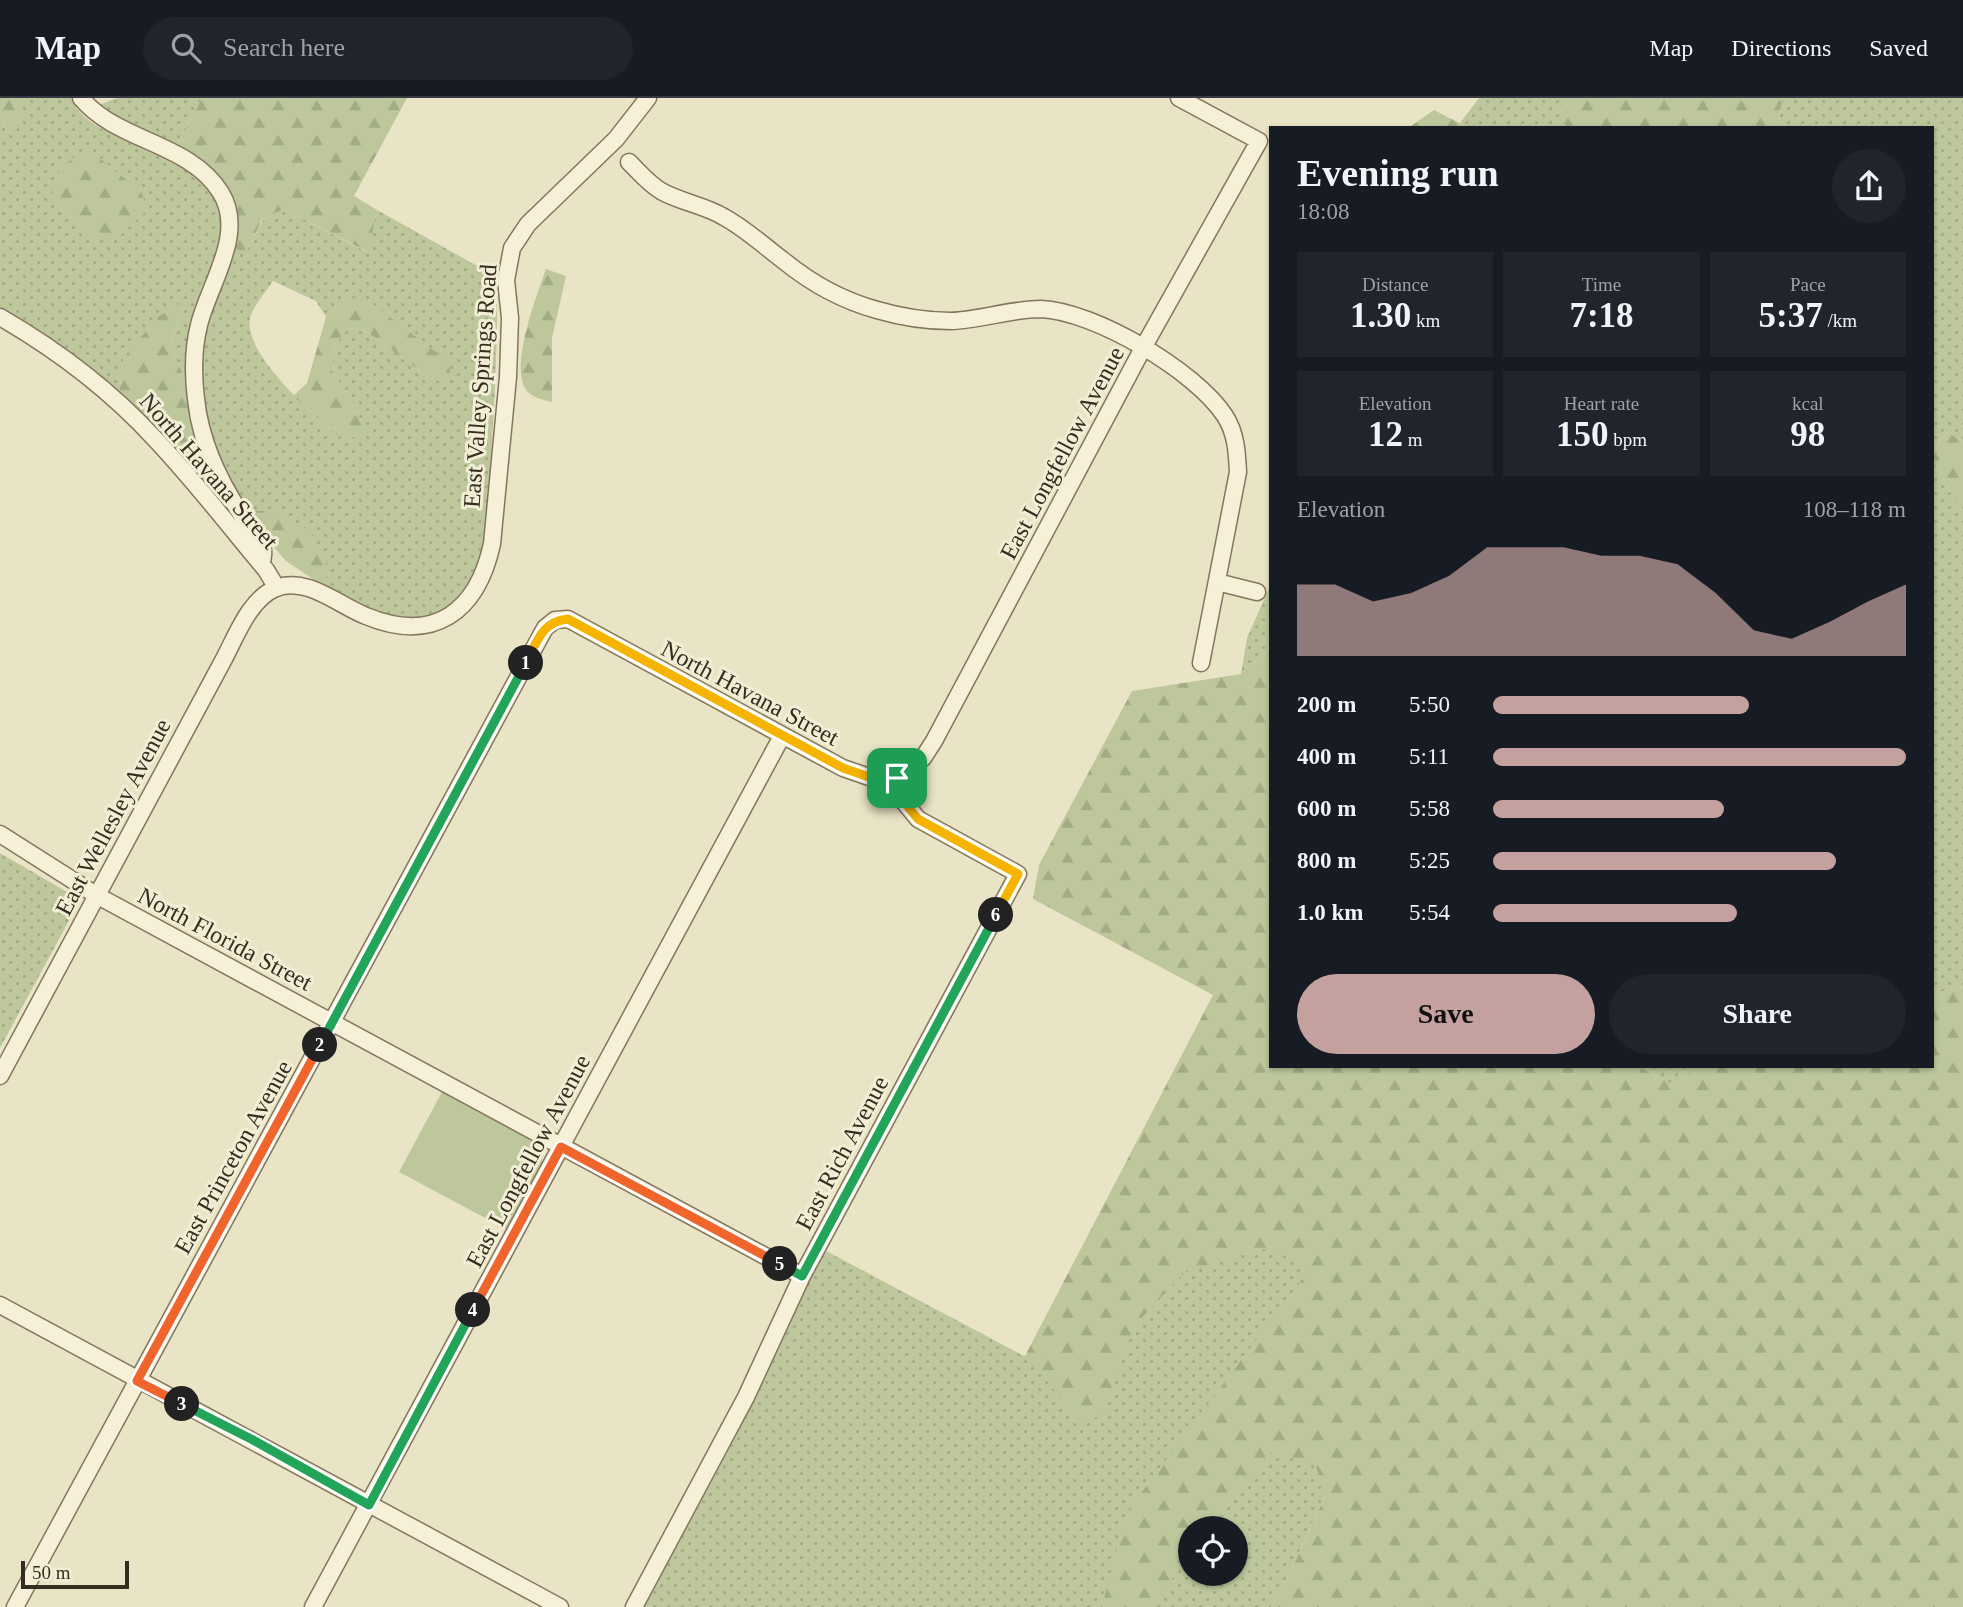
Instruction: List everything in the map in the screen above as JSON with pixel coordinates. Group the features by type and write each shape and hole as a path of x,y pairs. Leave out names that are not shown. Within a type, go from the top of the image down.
{"street":[{"path":"81,98 95,113 178,156 202,172 212,181 226,204 229,215 228,235 199,325 195,344 194,382 200,425 210,457 233,504 261,543 264,555 261,564"},
{"name":"East Valley Springs Road","path":"277,588 293,585 308,588 373,619 413,626 441,620 454,613 474,593 487,564 492,544 508,377 510,318 506,280 512,247 528,224 616,139 648,98"},
{"name":"East Longfellow Avenue","path":"897,778 923,758 934,741 1143,348 1259,141 1179,98"},
{"path":"629,162 661,191 722,215 810,280 843,297 877,310 914,319 952,321 1040,309 1070,313 1095,322 1192,379 1211,397 1226,417 1236,442 1238,472 1201,663"},
{"name":"North Havana Street","path":"0,317 72,364 136,419 174,459 261,564 277,588"},
{"path":"1217,582 1257,592"},
{"name":"East Wellesley Avenue","path":"0,1076 242,626 257,604 277,588"},
{"name":"North Havana Street","path":"555,620 568,619 843,768 869,777 897,778"},
{"name":"East Princeton Avenue","path":"15,1607 545,628 555,620"},
{"name":"East Longfellow Avenue","path":"313,1607 782,736"},
{"name":"East Rich Avenue","path":"634,1607 746,1397 802,1276 1018,874 918,819 904,802 897,778"},
{"name":"North Florida Street","path":"0,834 96,895 802,1276"},
{"path":"0,1305 559,1607"}],"green space":[{"path":"0,98 21,98 21,122 16,131 6,131 0,116"},
{"path":"21,98 71,98 91,122 178,162 201,181 214,199 221,216 221,233 218,251 189,335 188,384 170,348 183,308 124,357 119,392 33,329 0,311 0,116 6,131 21,122"},
{"path":"117,98 202,98 176,147 118,120 99,105"},
{"path":"202,98 407,98 354,196 377,210 368,252 284,209 262,220 246,254 232,246 238,217 228,192 176,147"},
{"path":"1479,98 1574,98 1559,112 1566,126 1465,126 1460,123"},
{"path":"1574,98 1782,98 1779,121 1773,126 1566,126 1559,112"},
{"path":"1782,98 1963,98 1963,441 1944,431 1934,454 1934,126 1773,126 1779,121"},
{"path":"1434,110 1465,126 1411,126"},
{"path":"81,152 96,155 142,193 147,210 114,241 86,235 52,194 60,168"},
{"path":"284,209 367,252 377,210 497,277 495,381 482,564 473,585 458,602 440,613 422,618 383,614 326,588 326,563 242,510 214,450 199,391 200,344 232,246 247,251 263,220","holes":["273,281 316,301 326,317 348,296 434,381 364,330 347,328 335,345 332,370 365,427 338,436 282,382 257,348 251,332 251,314"]},
{"path":"546,269 566,276 552,338 552,402 535,397 527,391 522,381 521,366 526,332"},
{"path":"348,296 374,305 446,360 453,379 434,381 364,330 347,328 335,345 332,370 365,427 358,438 338,436 293,396 307,383 326,317"},
{"path":"179,304 183,308 170,348 188,384 202,455 183,458 119,392 124,357 158,317"},
{"path":"1944,431 1963,441 1963,502 1957,502 1934,462 1934,454"},
{"path":"202,455 254,540 251,547 183,458"},
{"path":"1934,462 1957,502 1963,502 1963,987 1934,994"},
{"path":"242,510 278,512 310,531 326,563 326,588 286,561"},
{"path":"1269,588 1269,650 1241,674 1247,638"},
{"path":"1269,650 1269,1068 1641,1068 1676,1086 1698,1068 1934,1068 1934,994 1963,987 1963,1607 1271,1607 1283,1588 1327,1492 1314,1463 1270,1453 1221,1516 1178,1516 1178,1571 1150,1607 1102,1607 1126,1513 1306,1274 1295,1262 1270,1247 1186,1271 1134,1326 1103,1413 1082,1425 1026,1354 1213,995 1033,899 1039,865 1132,691 1241,674"},
{"path":"0,853 67,892 73,901 72,915 0,1048"},
{"path":"1641,1068 1698,1068 1676,1086"},
{"path":"442,1092 536,1143 543,1152 542,1163 506,1229 399,1172"},
{"path":"1270,1247 1350,1263 1401,1330 1283,1588 1271,1607 644,1607 735,1438 798,1301 826,1251 1024,1356 1186,1270"}],"route":[{"path":"568,619 843,768 869,777 897,778 904,802 918,819 1018,874 802,1276 561,1147 369,1505 253,1440 137,1381 545,628 555,620 568,619"}]}
